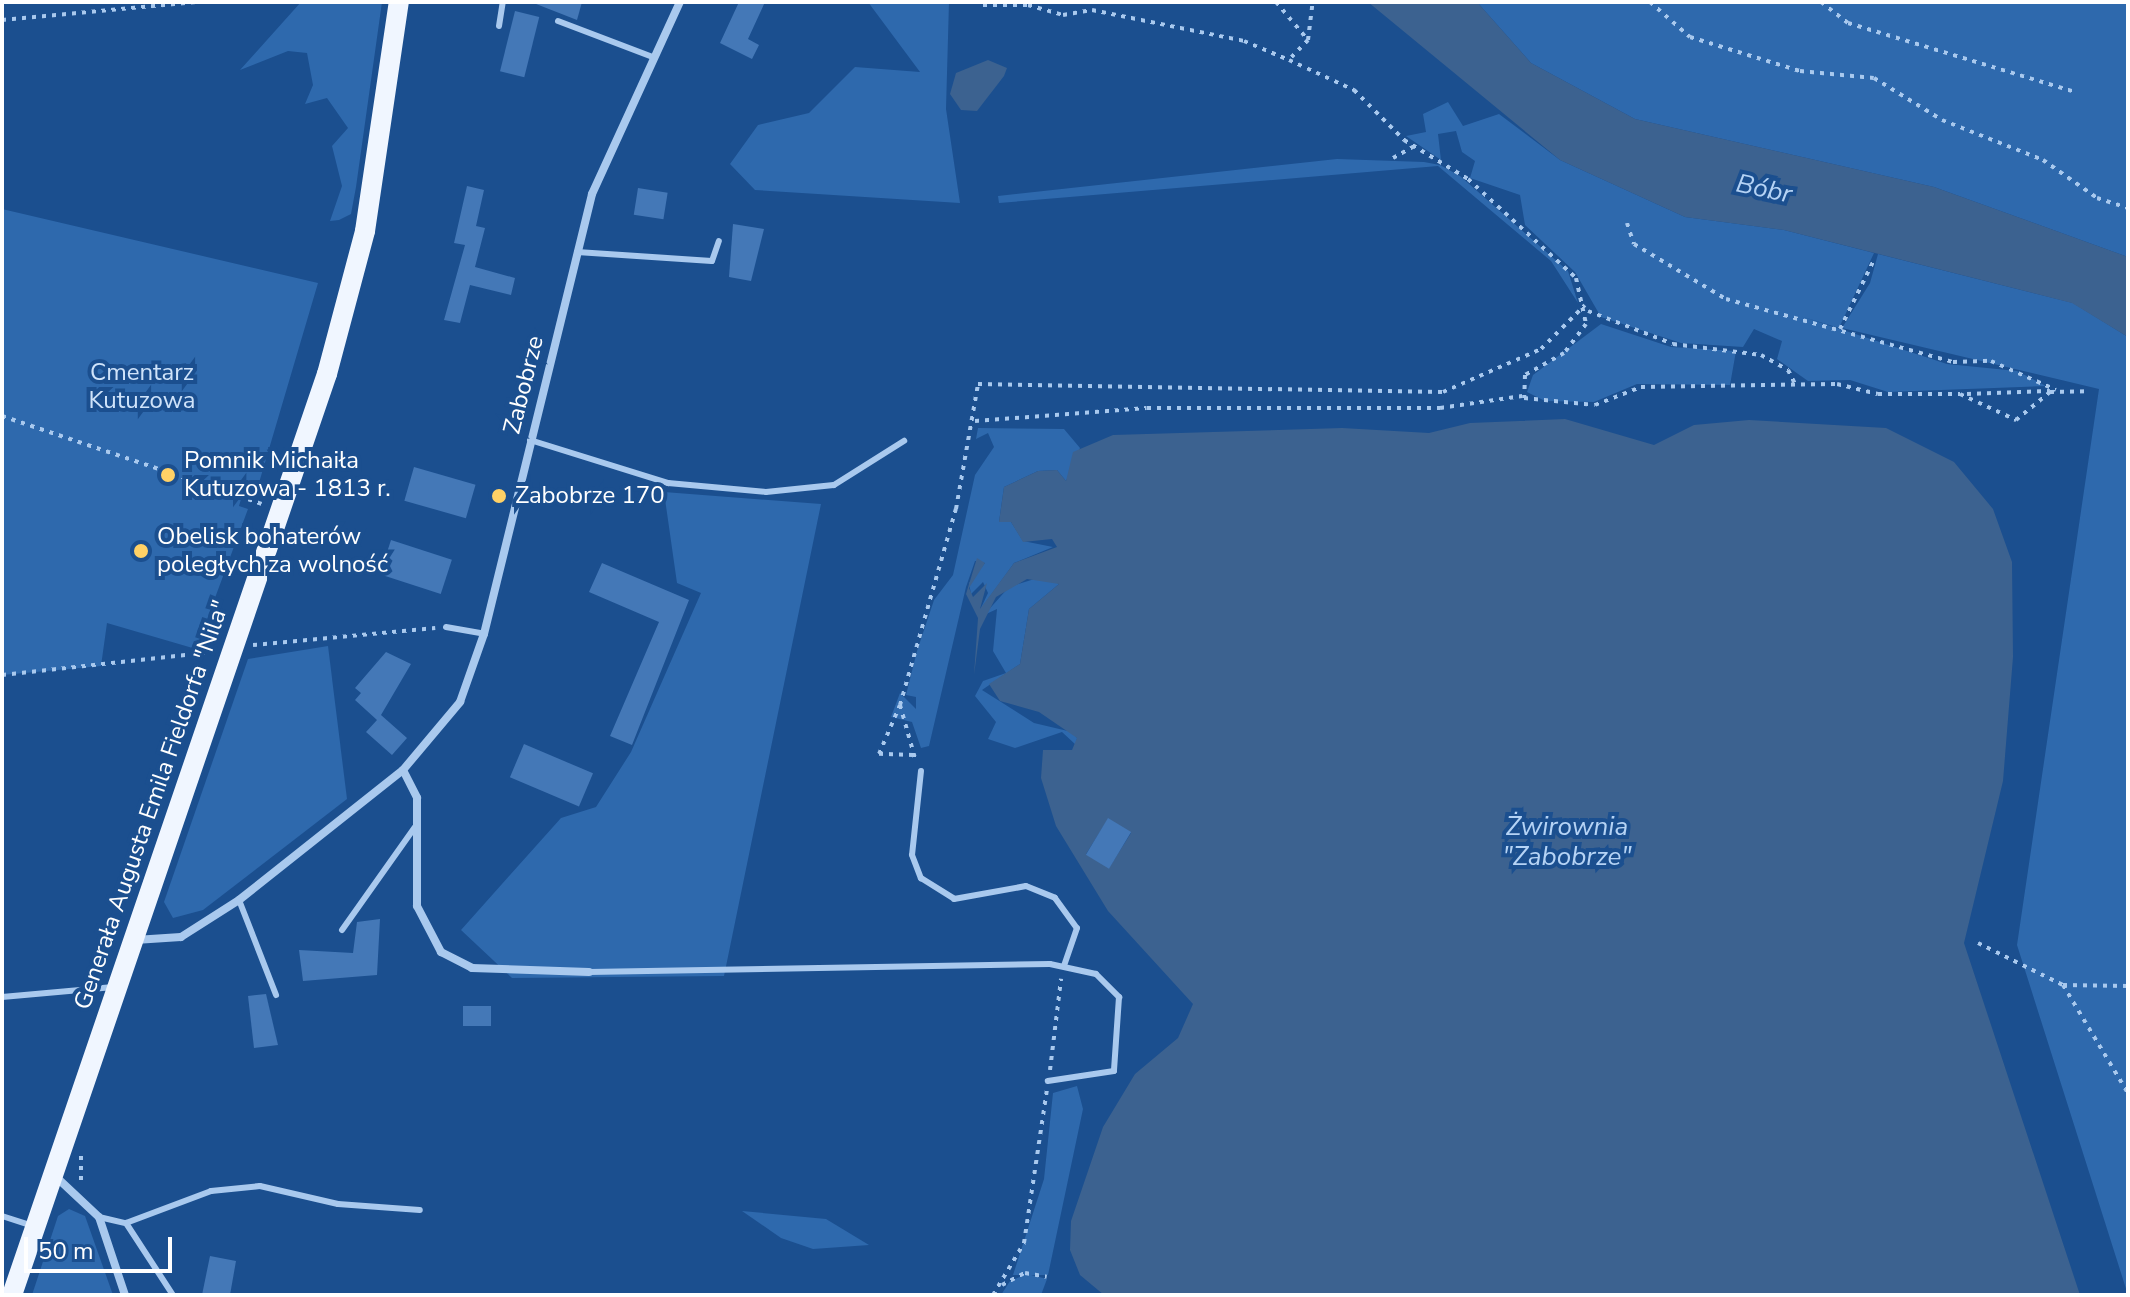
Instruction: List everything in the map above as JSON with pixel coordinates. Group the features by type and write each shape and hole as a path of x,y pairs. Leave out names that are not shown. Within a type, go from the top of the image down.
{"main road":[{"name":"Generała Augusta Emila Fieldorfa \"Nila\"","path":"12,1295 115,987 235,647 357,267 399,2"}],"street":[{"name":"Zabobrze","path":"132,939 156,944 181,937 239,900 403,770 460,702 484,634 577,252 605,160 680,2"},
{"path":"403,770 415,782 417,906 441,952 472,968 589,972"},
{"path":"52,1173 99,1217 125,1295"}],"lane":[{"path":"499,26 503,2"},
{"path":"558,21 653,57"},
{"path":"577,252 712,261 719,241"},
{"path":"530,440 668,483 766,492 834,485 904,441"},
{"path":"446,627 484,634"},
{"path":"921,771 912,855 921,878 954,899 1026,886 1055,898 1077,928 1064,965"},
{"path":"342,930 415,827"},
{"path":"239,900 276,995"},
{"path":"589,972 1064,965 1115,988 1116,1066 1099,1078 1048,1081"},
{"path":"2,997 115,987"},
{"path":"99,1217 126,1223 211,1191 260,1186 328,1203 420,1210"},
{"path":"2,1216 34,1226"},
{"path":"126,1223 173,1295"}],"path":[{"path":"2,20 196,2"},
{"path":"1276,2 1308,40"},
{"path":"1289,60 1308,40 1313,2"},
{"path":"1650,2 1690,37 1800,71 1874,78 1942,120 2043,160 2097,198 2128,208"},
{"path":"1821,2 1848,23 2075,92"},
{"path":"983,5 1028,5 1063,15 1092,10 1244,41 1354,90 1413,147 1468,179 1556,256 1576,278 1586,307 1575,343 1525,375 1522,396"},
{"path":"1393,158 1413,147"},
{"path":"1627,223 1634,244 1726,299 1953,362 2004,365 2056,390"},
{"path":"1840,329 1874,260"},
{"path":"1586,307 1673,344 1761,355 1788,370 1796,386"},
{"path":"913,755 879,754 900,705 975,421 978,384 1443,392 1541,349 1586,307"},
{"path":"975,421 1147,408 1440,408 1522,396 1595,405 1641,387 1796,386 1960,394 2089,391"},
{"path":"1960,394 2016,420 2056,390"},
{"path":"2,416 262,504"},
{"path":"2,675 235,647 446,627"},
{"path":"900,705 913,755 921,771"},
{"path":"1978,943 2063,985 2128,986"},
{"path":"993,1295 1024,1243 1064,965"},
{"path":"2063,985 2128,1093"},
{"path":"999,1287 1025,1273 1047,1277"}],"green space":[{"path":"301,2 382,2 351,214 339,220 330,221 342,186 332,146 348,128 327,98 305,104 313,85 307,53 288,51 240,70"},
{"path":"868,2 949,2 946,109 960,203 755,190 730,164 758,125 809,113 855,67 920,72"},
{"path":"1477,2 2128,2 2128,257 1934,187 1635,119 1531,63"},
{"path":"1448,102 1463,126 1499,114 1560,160 1685,217 1784,230 1874,253 1839,328 1800,316 1947,364 2017,371 2046,386 1888,392 1850,380 1808,381 1777,359 1782,341 1754,329 1743,347 1681,343 1601,317 1575,272 1525,225 1520,195 1470,178 1475,161 1462,152 1456,131 1438,134 1441,160 1406,136 1426,132 1423,114"},
{"path":"1337,159 1424,162 1440,165 1460,176 1568,271 1578,303 1551,261 1438,166 999,203 998,196"},
{"name":"Cmentarz Kutuzowa","path":"2,209 318,283 256,493 244,489 239,506 248,509 196,649 107,623 101,666 2,675"},
{"path":"1878,254 2073,303 2128,337 2128,1295 2017,945 2099,389 1842,328 1870,283"},
{"path":"1601,324 1671,347 1736,351 1730,385 1637,384 1594,402 1545,401 1527,392 1533,375"},
{"path":"978,428 1064,429 1080,448 1066,481 1057,470 1038,471 1004,487 999,522 1011,522 1023,541 1053,547 1014,563 980,610 988,593 983,582 971,594 969,583 985,563 975,561 966,587 929,746 921,748 912,722 891,717 900,693 916,709 916,697 906,695 917,651 934,600 953,575 975,475 994,447 988,433 976,439"},
{"path":"664,492 821,504 724,976 512,978 461,930 561,818 596,807 631,752 701,593 677,583"},
{"path":"1044,576 1059,584 1029,609 1020,664 982,690 1034,723 1072,732 1077,738 1076,745 1062,732 1015,748 988,739 996,722 975,696 983,681 1006,673 993,651 997,609 984,615 1009,587"},
{"path":"328,646 347,799 203,910 173,918 164,902 248,659"},
{"path":"1077,1086 1083,1109 1048,1275 1013,1275 1044,1179 1053,1093"},
{"path":"69,1209 85,1216 113,1295 32,1295 58,1216"},
{"path":"742,1211 826,1219 869,1245 813,1249 781,1238"},
{"path":"1027,1274 1047,1279 1041,1295 1001,1295 1010,1281"}],"water":[{"name":"Bóbr","path":"1368,2 1477,2 1531,63 1635,119 1934,187 2128,257 2128,337 2072,303 1784,230 1685,217 1560,160"},
{"path":"988,60 1007,68 1004,76 977,111 961,110 950,94 956,73"},
{"name":"Żwirownia \"Zabobrze\"","path":"1565,419 1654,445 1694,425 1749,420 1886,428 1954,462 1993,509 2012,562 2013,657 2003,781 1964,943 2080,1295 1104,1295 1080,1275 1070,1250 1071,1221 1103,1127 1135,1074 1178,1038 1193,1004 1108,911 1056,826 1041,778 1043,750 1072,750 1077,738 1039,712 1000,701 989,684 1020,664 1029,609 1059,584 1027,579 996,597 980,629 974,675 978,618 966,594 977,558 985,563 969,588 973,597 987,583 980,609 1014,563 1057,547 1052,539 1023,542 1011,522 999,522 1004,487 1038,471 1057,470 1066,481 1073,452 1113,435 1342,428 1429,433 1470,423","holes":["1108,819 1131,833 1109,868 1086,854"]}],"building":[{"path":"531,2 582,2 577,20"},
{"path":"739,2 765,2 748,39 759,45 752,59 720,43"},
{"path":"515,11 539,17 524,77 500,71"},
{"path":"467,186 484,190 476,226 485,228 475,267 515,278 511,295 470,285 460,323 444,320 465,245 454,243"},
{"path":"638,188 668,193 663,219 634,215"},
{"path":"733,224 764,229 751,281 729,277"},
{"path":"414,467 476,485 466,518 404,501"},
{"path":"391,540 452,560 441,594 380,574"},
{"path":"602,563 689,600 632,745 610,736 659,622 589,592"},
{"path":"386,652 411,664 381,715 407,738 392,755 366,732 377,720 355,700 361,693 355,688"},
{"path":"524,744 593,773 579,806 510,777"},
{"path":"1108,818 1131,832 1109,869 1086,855"},
{"path":"380,919 377,975 303,981 299,950 353,953 357,922"},
{"path":"266,994 278,1045 254,1048 248,996"},
{"path":"463,1006 491,1006 491,1026 463,1026"},
{"path":"210,1256 236,1261 230,1295 202,1295"}],"place":[{"name":"Pomnik Michaiła Kutuzowa - 1813 r.","path":"168,475"},
{"name":"Zabobrze 170","path":"499,496"},
{"name":"Obelisk bohaterów poległych za wolność","path":"141,551"}]}
